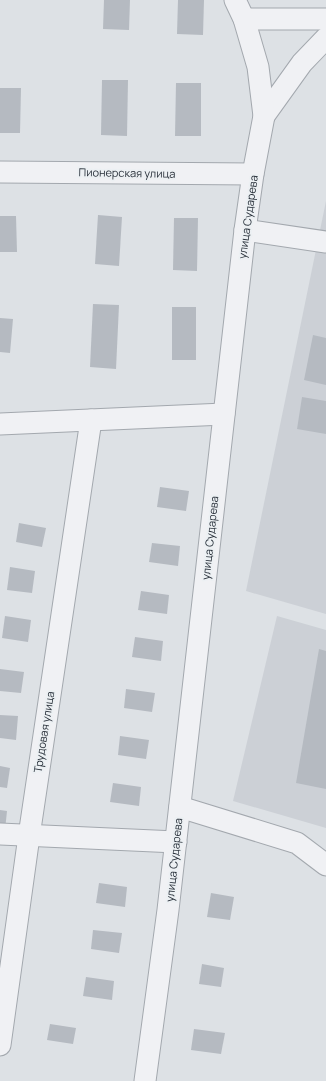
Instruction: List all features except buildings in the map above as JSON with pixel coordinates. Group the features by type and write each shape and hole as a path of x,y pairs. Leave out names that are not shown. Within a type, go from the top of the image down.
{"street":[{"name":"улица Сударева","path":"145,1081 176,842 245,230 253,174 264,116 258,66 244,19 235,0"},
{"path":"244,19 326,20"},
{"path":"264,116 302,63 326,38"},
{"name":"Пионерская улица","path":"0,172 253,174"},
{"path":"245,230 326,242"},
{"path":"0,424 224,414"},
{"name":"Трудовая улица","path":"0,1045 29,836 91,420"},
{"path":"180,807 297,843 326,865"},
{"path":"0,834 176,842"}],"shaded area":[{"path":"326,201 326,614 246,591"},
{"path":"277,616 326,630 326,828 233,801"}]}
